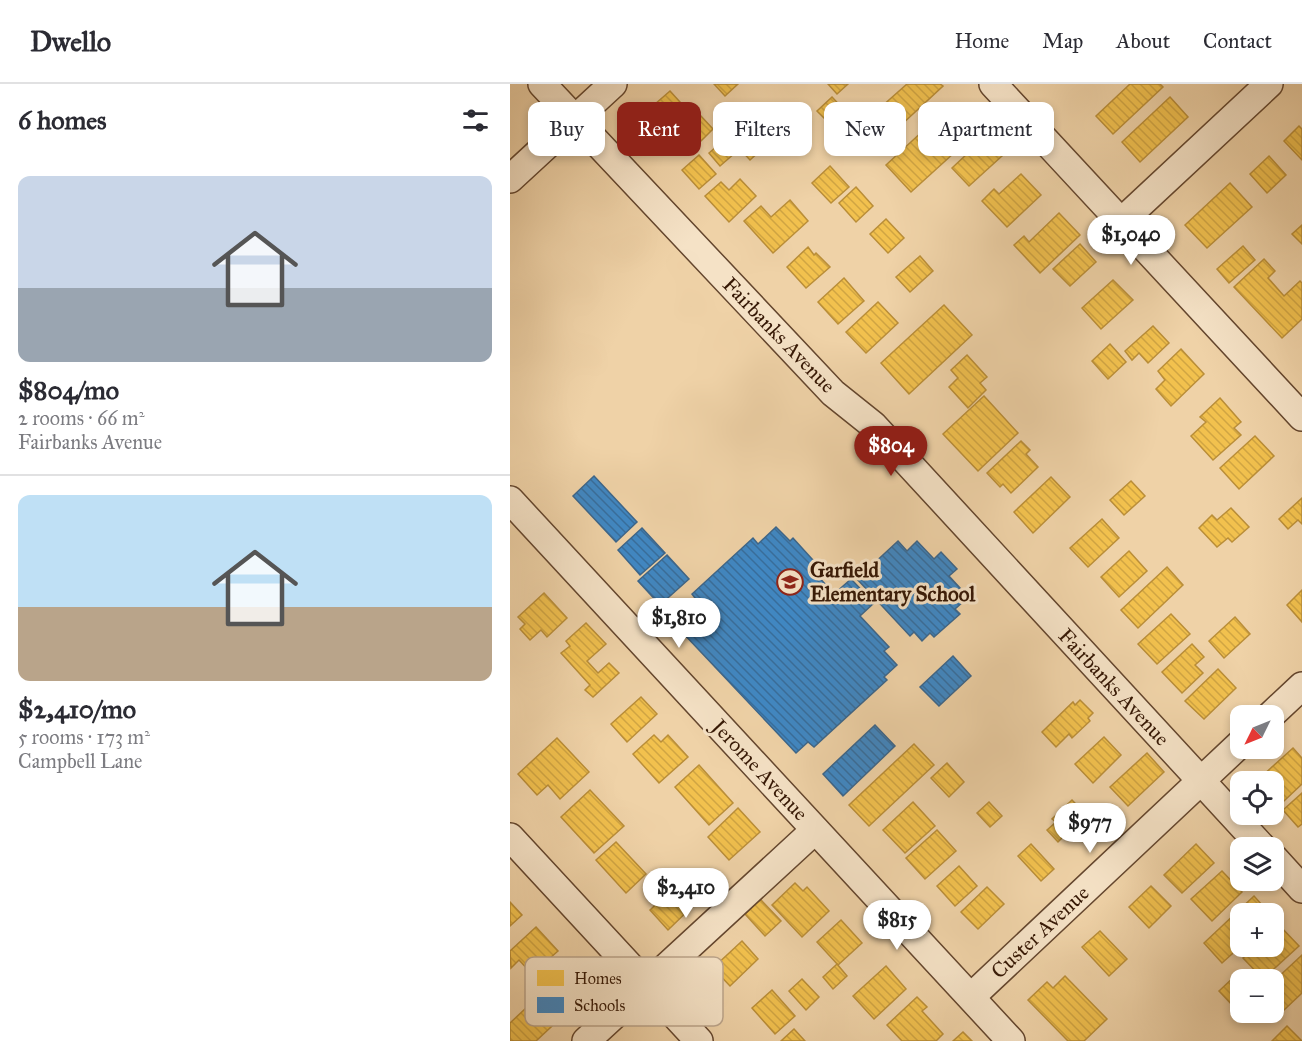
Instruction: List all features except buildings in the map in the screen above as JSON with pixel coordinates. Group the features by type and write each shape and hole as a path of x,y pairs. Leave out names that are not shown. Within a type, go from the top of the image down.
{"street":[{"name":"Fairbanks Avenue","path":"542,84 559,102"},
{"path":"593,102 613,84"},
{"path":"993,84 1302,417"},
{"path":"1121,222 1269,84"},
{"name":"Fairbanks Avenue","path":"605,151 833,393 880,433 1253,837"},
{"path":"510,179 535,156"},
{"name":"Jerome Avenue","path":"510,500 1011,1041"},
{"path":"1282,705 1302,686"},
{"name":"Custer Avenue","path":"970,997 1230,753"},
{"path":"677,957 815,830"},
{"path":"510,837 621,957"},
{"path":"1284,869 1302,889"},
{"path":"586,1041 602,1026"},
{"path":"685,1026 699,1041"}],"place":[{"name":"Garfield Elementary School","path":"790,582"}]}
